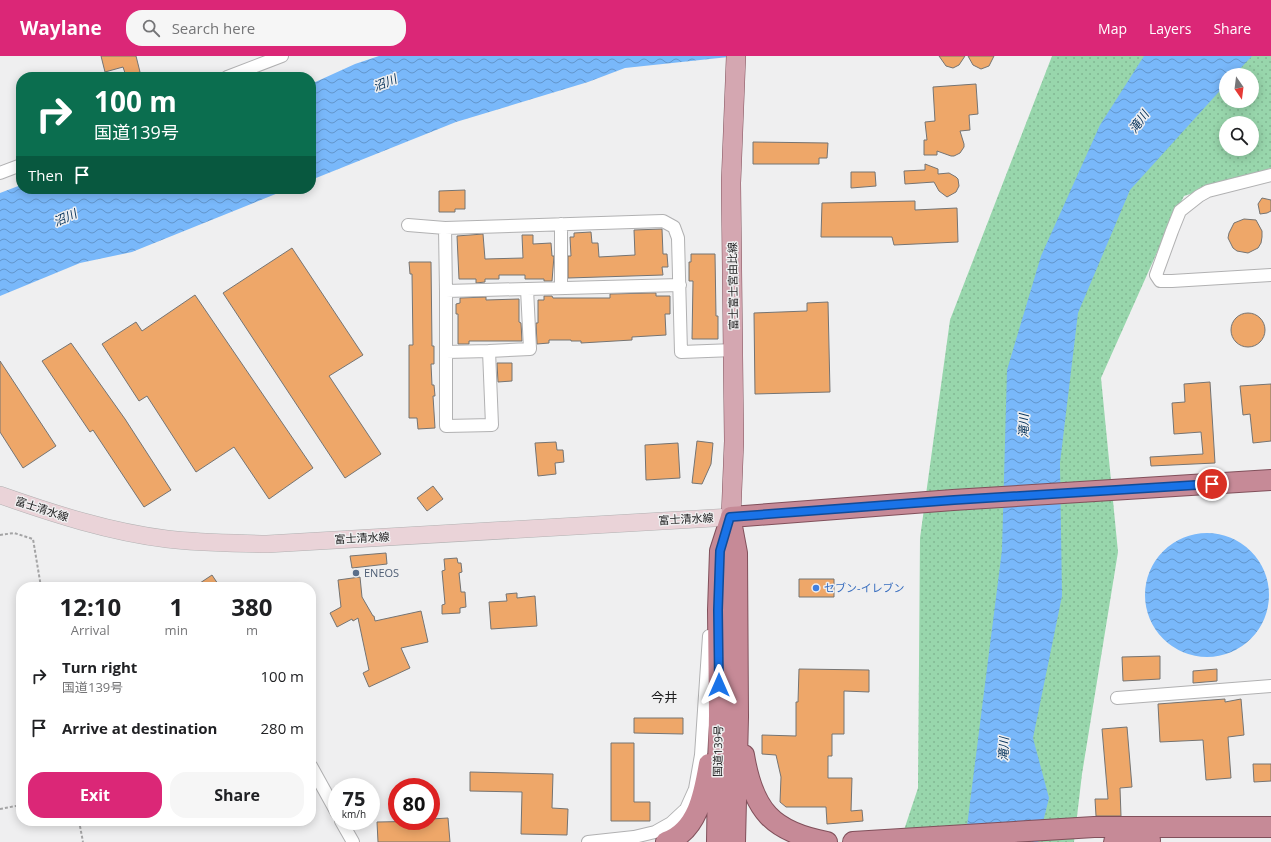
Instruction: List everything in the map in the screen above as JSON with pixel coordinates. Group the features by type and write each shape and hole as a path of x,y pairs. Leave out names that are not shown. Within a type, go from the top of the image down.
{"highway":[{"path":"730,517 954,500 1271,480"},
{"name":"国道139号","path":"730,517 720,551 718,610 728,716 735,842"},
{"name":"国道139号","path":"717,842 728,716 737,553 730,517"},
{"path":"666,842 688,828 701,802 728,716"},
{"path":"728,716 756,800 770,818 787,830 808,838 827,842"},
{"path":"853,842 1094,828 1271,827"},
{"path":"1114,842 1271,832"}],"main road":[{"name":"富士富士宮由比線","path":"730,517 734,441 731,183 736,57"},
{"name":"富士清水線","path":"0,495 63,517 166,539 267,544 730,517"}],"street":[{"path":"240,72 282,56"},
{"path":"0,173 16,167"},
{"path":"1271,175 1208,191 1180,210 1156,275 1160,281 1172,281 1271,275"},
{"path":"408,225 445,228 663,221 674,228 678,238 681,352 734,350"},
{"path":"561,288 562,224"},
{"path":"445,228 446,426 492,425 489,351"},
{"path":"446,291 527,290 680,284"},
{"path":"446,352 530,350 527,290"},
{"path":"588,842 656,832 686,809 695,789 701,755 710,635 718,610"},
{"path":"1116,698 1271,686"},
{"path":"316,775 328,797"},
{"path":"346,830 353,842"}],"path":[{"path":"0,535 14,533 33,539 40,582"},
{"path":"0,809 16,806"},
{"path":"80,826 83,842"}],"green space":[{"path":"1052,56 1271,56 1271,168 1184,196 1163,239 1101,378 1118,552 1082,774 1074,842 900,842 918,788 920,538 950,320"}],"water":[{"name":"沼川","path":"379,56 738,56 625,68 588,82 456,122 316,178 316,82 355,64"},
{"name":"滝川","path":"1144,56 1252,56 1241,68 1219,68 1219,92 1130,190 1078,313 1060,463 1062,596 1033,738 1049,798 1038,842 965,842 1002,550 1007,370 1041,256 1100,125"},
{"name":"沼川","path":"16,187 16,194 276,194 132,252 80,263 0,296 0,193"},
{"path":"1207,533 1231,537 1242,543 1251,551 1259,560 1265,571 1269,595 1265,619 1259,630 1251,639 1242,647 1231,653 1207,657 1183,653 1172,647 1163,639 1155,630 1149,619 1145,595 1149,571 1155,560 1163,551 1172,543 1183,537"}],"building":[{"path":"101,56 136,56 140,72 125,72 123,67 105,72"},
{"path":"939,56 965,56 959,65 953,68 946,66"},
{"path":"968,56 994,56 989,66 981,69 973,65"},
{"path":"976,84 978,114 969,115 970,130 960,131 964,147 960,153 951,156 937,151 937,155 924,155 924,140 927,140 925,122 935,121 933,87"},
{"path":"753,142 828,143 827,158 819,158 819,164 753,164"},
{"path":"925,164 938,169 938,174 949,173 956,177 958,179 959,186 956,192 947,197 939,191 934,182 905,184 904,171 925,170"},
{"path":"851,172 875,172 876,186 851,188"},
{"path":"465,190 465,209 455,209 455,212 439,212 439,191"},
{"path":"1262,198 1271,200 1271,211 1260,214 1258,204"},
{"path":"915,201 915,210 957,208 958,242 894,245 892,237 821,237 822,203"},
{"path":"1244,219 1256,220 1262,231 1261,243 1258,248 1248,253 1237,251 1233,248 1228,238 1234,223"},
{"path":"662,229 663,254 667,254 668,267 662,267 663,275 568,278 568,256 571,256 570,237 574,237 574,233 591,232 592,243 598,243 599,257 635,255 634,230"},
{"path":"483,234 485,259 523,258 522,235 533,235 533,244 551,243 552,256 554,256 552,281 544,281 544,279 525,279 525,275 499,275 499,279 485,279 485,282 476,283 476,279 459,279 457,236"},
{"path":"292,248 363,355 329,376 381,454 345,478 223,293"},
{"path":"691,254 715,254 718,339 692,339 693,281 689,281 689,262 691,262"},
{"path":"409,262 431,262 432,346 434,346 434,364 431,364 432,385 434,385 435,396 433,396 435,428 418,429 417,418 409,418 409,345 413,345 412,274 410,274"},
{"path":"656,293 656,296 670,296 670,314 665,314 666,335 632,337 632,340 581,343 581,341 571,340 549,340 549,343 537,344 536,323 538,323 538,300 544,300 544,296 552,296 553,298 610,298 610,294"},
{"path":"195,295 313,468 269,499 234,447 196,472 147,396 139,401 102,344 136,322 142,331"},
{"path":"486,297 486,300 519,299 519,322 521,323 522,341 469,341 469,344 458,344 458,314 456,314 456,304 460,303 460,298"},
{"path":"828,302 830,392 755,394 754,313 807,311 807,303"},
{"path":"1245,313 1251,313 1260,318 1264,324 1264,336 1260,342 1251,347 1245,347 1236,342 1231,333 1231,327 1236,318"},
{"path":"71,343 125,419 171,490 144,507 93,430 90,432 42,361"},
{"path":"0,361 56,446 23,468 0,432"},
{"path":"497,363 512,363 512,381 498,382"},
{"path":"1210,382 1215,463 1151,466 1150,457 1203,454 1201,432 1174,434 1172,403 1185,402 1184,384"},
{"path":"1271,384 1271,441 1253,443 1250,414 1243,415 1240,386"},
{"path":"697,441 713,443 711,464 702,484 692,483"},
{"path":"556,442 557,450 563,450 564,462 555,463 556,474 538,476 535,443"},
{"path":"678,443 680,478 646,480 645,445"},
{"path":"433,486 443,499 427,511 417,498"},
{"path":"386,553 387,564 352,568 350,556"},
{"path":"457,558 458,563 461,563 462,572 459,573 461,592 465,592 466,607 460,608 460,613 442,614 442,605 445,604 442,571 445,570 444,559"},
{"path":"212,575 217,582 202,582"},
{"path":"360,577 362,597 374,616 375,621 421,611 428,642 401,648 410,668 369,687 363,673 369,670 358,618 353,621 352,619 337,627 330,613 341,607 338,580"},
{"name":"セブン-イレブン","path":"799,579 834,579 834,597 799,597"},
{"path":"517,593 517,598 535,596 537,626 491,629 489,602 507,601 506,594"},
{"path":"1160,656 1160,679 1123,681 1122,657"},
{"path":"799,669 869,670 869,692 844,691 844,734 832,734 832,756 828,756 828,778 852,778 851,811 862,810 863,821 827,824 826,807 786,807 780,802 781,777 776,755 762,754 762,735 796,736 796,702 798,702"},
{"path":"1217,669 1217,681 1193,683 1193,671"},
{"path":"1225,699 1225,702 1241,699 1244,735 1228,737 1231,778 1206,780 1203,740 1160,742 1158,704"},
{"path":"634,718 683,718 683,734 634,733"},
{"path":"1127,727 1132,787 1120,788 1121,816 1096,816 1095,799 1108,799 1102,729"},
{"path":"611,743 634,743 634,802 650,802 650,821 611,821"},
{"path":"1253,764 1271,764 1271,781 1254,782"},
{"path":"470,772 553,774 552,808 568,809 567,835 521,834 522,792 470,791"},
{"path":"440,818 448,818 450,842 378,842 377,830 380,830 380,822 388,822 388,830 440,830"}],"place":[{"name":"ENEOS","path":"356,573"},
{"name":"セブン-イレブン","path":"816,588"}],"district":[{"name":"今井","path":"664,697"}],"route":[{"path":"719,685 718,610 720,551 730,517 954,500 1212,484"}]}
